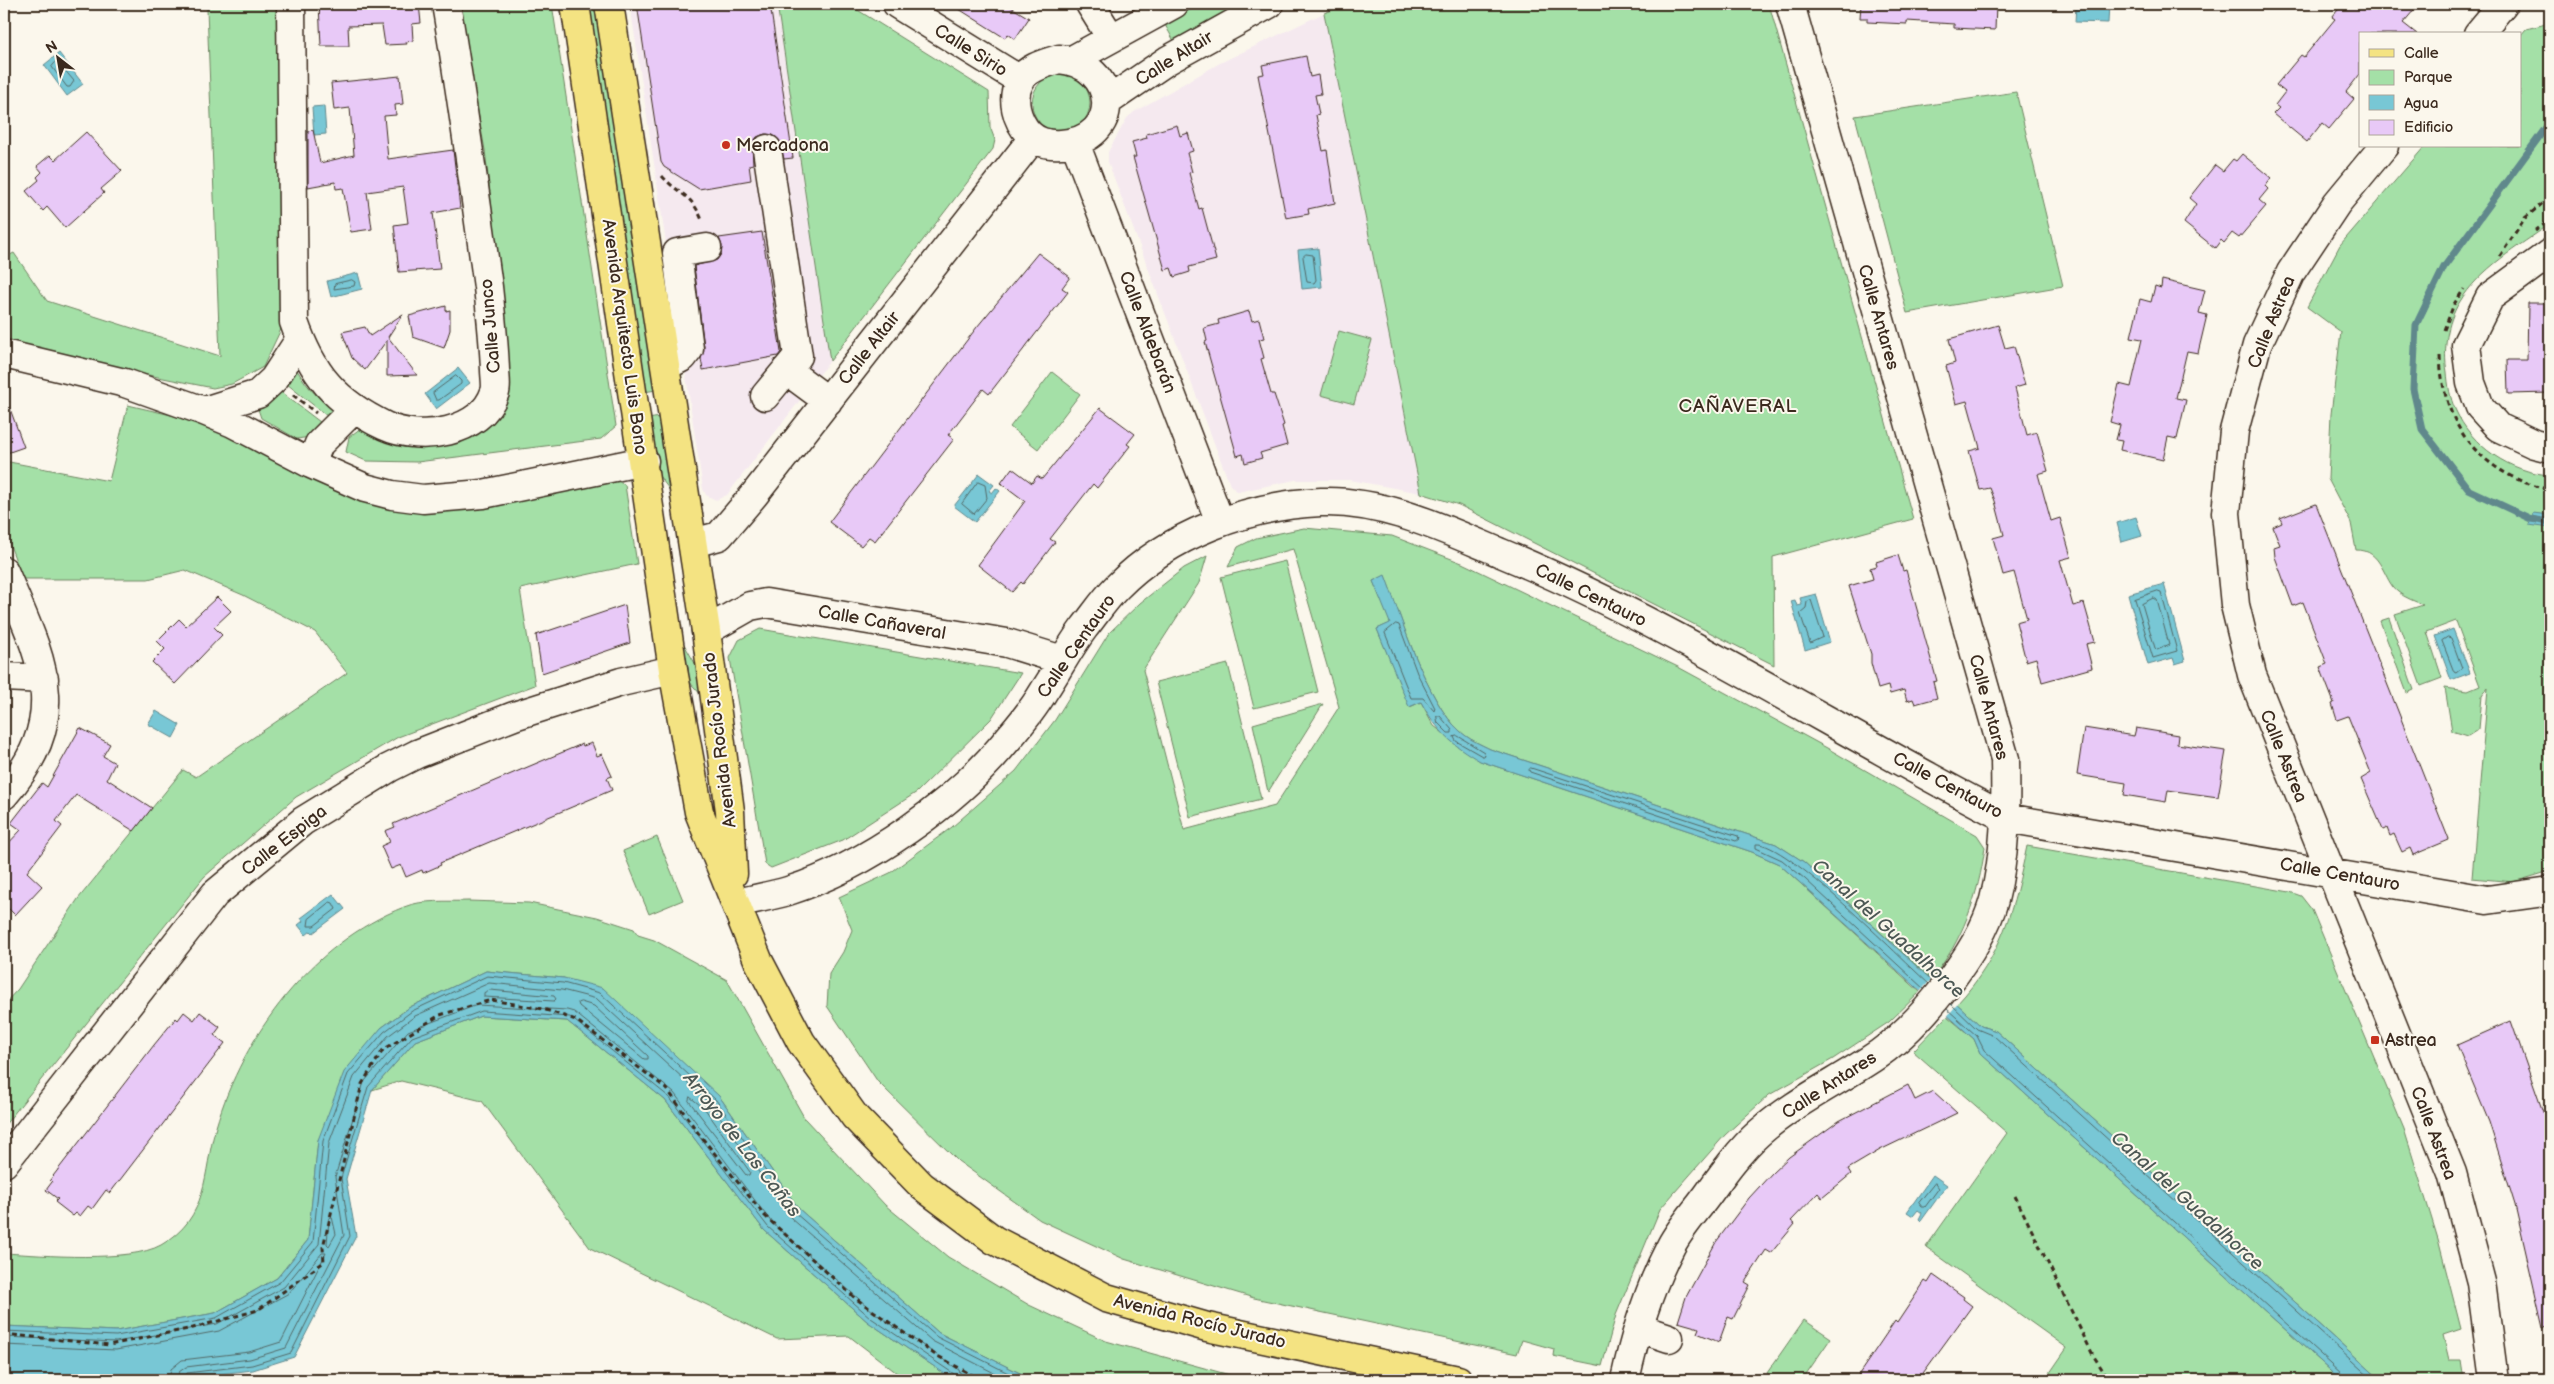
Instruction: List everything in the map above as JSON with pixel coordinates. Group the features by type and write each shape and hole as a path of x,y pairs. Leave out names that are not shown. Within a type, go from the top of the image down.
{"main road":[{"name":"Avenida Arquitecto Luis Bono","path":"575,4 644,462 673,670"},
{"name":"Avenida Arquitecto Luis Bono","path":"609,4 706,631"},
{"name":"Avenida Rocío Jurado","path":"706,631 730,811 730,849 736,903"},
{"name":"Avenida Rocío Jurado","path":"673,670 693,695 716,822 730,849"},
{"name":"Avenida Rocío Jurado","path":"673,670 699,812 758,960 801,1042 855,1116 922,1186 994,1240 1106,1298 1207,1327 1458,1380"}],"street":[{"name":"Calle Junco","path":"291,4 294,322 305,352 335,394 354,409 393,430 423,434 455,430 482,414 495,392 494,337 465,116 446,4"},
{"name":"Calle Sirio","path":"896,4 1020,80"},
{"path":"1090,4 1111,38"},
{"path":"1072,60 1174,4"},
{"name":"Calle Altair","path":"1108,101 1168,60 1269,4"},
{"name":"Calle Antares","path":"1625,1380 1646,1303 1672,1244 1723,1174 1758,1134 1799,1101 1872,1059 1911,1028 1949,982 1983,928 1993,901 2005,836 2004,759 1790,4"},
{"path":"2480,32 2503,4"},
{"path":"1059,59 1072,60 1087,67 1100,81 1108,101 1104,117 1094,134 1075,144 1049,145 1034,138 1021,125 1015,103 1020,80 1038,66 1059,59"},
{"name":"Calle Altair","path":"693,542 719,536 828,401 1034,138"},
{"name":"Calle Aldebarán","path":"1075,144 1220,522"},
{"name":"Calle Astrea","path":"2382,148 2337,203 2291,272 2257,345 2234,431 2226,514 2235,606 2252,675 2452,1173 2481,1282 2494,1380"},
{"path":"765,396 798,356 767,149"},
{"path":"666,366 683,357 689,349 677,253 707,248"},
{"path":"2545,260 2490,297 2466,345 2470,383 2480,407 2498,428 2534,444 2550,448"},
{"path":"204,411 258,394 274,379 300,339"},
{"path":"4,354 125,383 204,411 250,432 311,464 365,488 392,496 422,499 483,494 644,462"},
{"path":"786,370 828,401"},
{"path":"250,432 249,420 258,394"},
{"path":"311,464 319,444 354,409"},
{"path":"2498,428 2550,428"},
{"name":"Calle Centauro","path":"736,903 789,890 861,859 941,807 1006,742 1043,692 1082,630 1118,586 1147,562 1181,541 1220,522 1255,511 1322,502 1385,509 1447,530 1564,579 1761,681 1952,790 2006,818 2486,900 2550,891"},
{"path":"4,571 32,638 44,679 46,716 37,745 22,775 4,795"},
{"name":"Calle Cañaveral","path":"706,631 750,606 766,603 1007,643 1062,660"},
{"name":"Calle Espiga","path":"4,1163 215,894 303,821 389,768 417,754 514,716 621,682 673,670"},
{"path":"4,677 44,679"},
{"path":"1639,1328 1669,1338"}],"path":[{"path":"660,170 662,176 674,188 692,199 702,220"},
{"path":"2500,256 2525,218 2550,198"},
{"path":"290,392 324,419"},
{"path":"4,1334 109,1345 193,1328 258,1310 324,1262 324,1247 362,1084 383,1050 440,1015 491,1000 514,1006 543,1009 576,1020 667,1089 699,1134 766,1216 855,1298 934,1354 981,1380"},
{"path":"2015,1196 2093,1355 2109,1380"}],"shaded area":[{"path":"630,4 777,4 830,361 727,495 716,500 706,495 703,489"},
{"path":"1324,13 1421,493 1350,480 1295,480 1238,492 1230,485 1108,162 1108,152 1127,118 1134,112 1220,63"}],"green space":[{"path":"202,4 279,4 283,325 263,367 232,384 213,388 4,346 4,258 14,253 47,301 220,356 207,9"},
{"path":"458,4 552,4 616,426 601,439 417,462 366,461 346,452 349,437 361,428 493,416 500,280 485,150"},
{"path":"585,4 598,4 656,390 644,392"},
{"path":"777,4 848,4 989,92 990,127 995,140 993,149 830,361"},
{"path":"1202,4 1243,4 1174,41 1164,23"},
{"path":"1349,4 1769,4 1913,519 1773,557 1774,665 1459,505 1421,493 1324,13"},
{"path":"2550,23 2550,224 2500,259 2468,290 2455,311 2446,345 2446,363 2452,400 2462,423 2471,435 2482,446 2507,463 2535,473 2550,475 2550,871 2514,882 2472,878 2488,688 2482,696 2479,729 2468,736 2452,731 2445,688 2468,691 2480,686 2456,621 2427,632 2442,678 2421,686 2395,614 2423,605 2398,592 2389,581 2382,566 2372,555 2365,551 2356,550 2351,523 2328,479 2331,414 2341,332 2307,307 2340,245 2423,148 2522,148 2522,34 2526,29"},
{"path":"1055,74 1067,74 1082,82 1090,97 1090,109 1082,124 1067,132 1055,132 1040,124 1032,109 1032,97 1040,82"},
{"path":"2016,92 2063,286 1907,313 1855,116"},
{"path":"1339,331 1372,340 1354,404 1321,395"},
{"path":"297,370 315,394 339,410 327,416 287,384"},
{"path":"1052,372 1080,394 1038,449 1010,427"},
{"path":"278,390 320,422 310,437 297,439 261,418 257,406"},
{"path":"128,405 210,424 362,492 598,471 625,485 637,564 520,589 535,685 398,737 296,797 204,877 4,1126 4,1004 18,989 78,899 183,770 196,777 347,673 315,632 243,595 185,570 148,579 23,579 4,530 4,461 109,481"},
{"path":"660,417 672,493 656,472 648,419"},
{"path":"1304,528 1392,536 1462,563 1678,667 1827,748 1977,835 1985,847 1978,882 1967,917 1952,950 1931,979 1804,862 1776,844 1490,749 1474,741 1460,731 1448,718 1437,701 1416,658 1385,576 1373,581 1391,623 1377,629 1410,707 1421,702 1434,726 1480,761 1752,852 1779,864 1920,992 1889,1022 1833,1059 1769,1095 1725,1135 1660,1209 1616,1315 1602,1366 1553,1356 1554,1349 1522,1340 1517,1354 1254,1298 1124,1259 1040,1220 958,1161 878,1082 827,1006 829,974 843,952 852,930 839,897 890,873 952,827 1016,771 1055,720 1109,633 1140,603 1184,568 1207,556 1199,583 1143,670 1184,830 1275,806 1339,707 1293,549 1228,567 1238,547 1256,538"},
{"path":"1285,561 1318,692 1254,708 1221,577"},
{"path":"2389,618 2414,690 2407,693 2380,621"},
{"path":"760,629 1021,673 991,719 917,792 843,840 771,868 765,864 730,658 739,640"},
{"path":"681,639 700,672 703,697 686,678"},
{"path":"1228,664 1261,799 1190,817 1156,682"},
{"path":"1323,704 1268,792 1253,724"},
{"path":"657,837 683,900 649,914 623,851"},
{"path":"2027,846 2290,892 2301,896 2312,910 2404,1129 2438,1239 2461,1329 2443,1335 2449,1360 2461,1360 2464,1380 2381,1380 1996,1031 1981,1026 1957,1004 1985,968 2004,930 2017,890"},
{"path":"468,901 529,903 597,917 634,929 638,935 654,940 727,980 805,1119 885,1205 948,1257 1029,1305 1106,1341 1248,1380 1034,1380 939,1333 799,1209 719,1096 564,978 486,971 410,1007 381,1028 318,1140 308,1240 277,1278 215,1313 116,1331 4,1326 4,1253 62,1256 128,1254 147,1251 161,1245 177,1234 196,1208 202,1193 216,1127 228,1093 244,1059 263,1026 311,968 340,944 371,923 411,904"},
{"path":"481,1016 567,1021 665,1100 764,1230 868,1322 954,1380 906,1380 849,1336 777,1339 590,1248 482,1101 401,1081 372,1090 415,1041"},
{"path":"1947,1016 1974,1039 1980,1053 2341,1380 2045,1380 2067,1348 1926,1247 2007,1133 1913,1051"},
{"path":"1804,1320 1831,1338 1802,1380 1778,1380 1767,1373"}],"water":[{"path":"2076,4 2109,4 2108,23 2075,22"},
{"path":"59,53 83,84 67,96 44,65"},
{"path":"324,106 326,134 314,135 312,107"},
{"path":"1318,248 1322,287 1302,289 1298,250"},
{"path":"358,273 362,289 331,297 327,281"},
{"path":"458,368 470,383 436,409 425,394"},
{"path":"979,474 994,485 989,491 992,493 996,488 1000,491 975,522 954,506"},
{"path":"2533,513 2550,515 2550,528 2529,525"},
{"path":"2136,517 2142,536 2122,542 2117,523"},
{"path":"1385,575 1426,680 1448,718 1463,734 1490,749 1776,844 1804,862 1981,1026 1996,1031 2381,1380 2341,1380 1980,1053 1974,1039 1779,864 1752,852 1480,761 1453,743 1439,729 1421,702 1409,707 1377,629 1390,623 1373,581"},
{"path":"2164,584 2185,661 2175,664 2173,658 2148,665 2128,594"},
{"path":"1816,594 1830,642 1805,650 1791,601 1795,600 1797,606 1802,605 1800,598"},
{"path":"2453,629 2470,673 2451,680 2435,636"},
{"path":"156,711 180,725 173,738 148,724"},
{"path":"333,894 345,909 313,933 311,931 306,935 298,925 303,921 301,918"},
{"name":"Arroyo de Las Cañas","path":"486,971 564,978 603,988 719,1096 799,1209 939,1333 1034,1380 954,1380 868,1322 764,1230 665,1100 567,1021 481,1016 415,1041 372,1090 346,1179 356,1236 294,1357 253,1370 177,1379 4,1380 4,1326 116,1331 215,1313 277,1278 308,1240 318,1140 344,1072 381,1028 410,1007"},
{"path":"1933,1175 1947,1185 1921,1221 1919,1219 1922,1213 1918,1210 1913,1216 1907,1212"}],"pier":[{"path":"1933,977 1959,1002 1946,1018 1918,994"}],"building":[{"path":"319,4 419,4 421,23 412,24 413,41 406,42 407,44 385,45 382,25 348,26 349,46 321,46"},
{"path":"637,4 770,4 793,158 784,159 779,140 773,135 765,134 757,137 752,144 753,164 749,165 751,180 699,189 664,167 661,162"},
{"path":"951,4 1006,4 1029,18 1015,39 1008,34 1005,38"},
{"path":"1861,4 1996,4 1995,30 1954,28 1954,24 1907,21 1907,24 1867,22 1867,18 1860,18"},
{"path":"2343,4 2419,4 2403,23 2414,32 2359,32 2359,75 2346,92 2354,99 2329,129 2322,123 2307,142 2273,114 2279,108 2275,105 2285,92 2276,85 2301,55 2304,57 2335,19 2332,17"},
{"path":"1306,56 1310,77 1318,75 1321,94 1315,95 1319,114 1316,115 1323,151 1327,150 1335,203 1308,209 1309,214 1286,218 1258,75 1264,74 1262,65"},
{"path":"400,76 403,104 395,105 396,115 384,116 388,159 453,150 460,208 433,213 440,269 399,272 394,225 408,223 403,187 367,192 372,229 351,232 343,188 336,189 335,182 308,187 308,131 313,130 320,163 354,155 350,108 334,110 331,83"},
{"path":"1177,125 1180,136 1188,133 1193,151 1187,153 1192,172 1189,173 1199,209 1202,208 1216,260 1189,267 1190,272 1174,277 1171,268 1165,270 1133,157 1136,157 1132,142 1147,138 1146,134"},
{"path":"86,132 122,171 101,189 104,193 65,228 47,207 43,211 26,191 39,180 37,177 42,172 37,166 50,155 55,160"},
{"path":"2242,154 2271,178 2265,186 2268,189 2259,200 2266,206 2239,238 2232,233 2224,243 2221,240 2215,248 2184,223 2196,204 2189,198 2215,165 2223,171 2233,159 2236,161"},
{"path":"762,232 781,352 778,356 703,370 701,359 704,347 694,266 717,260 721,254 722,246 719,238"},
{"path":"1038,253 1070,277 1062,288 1068,292 989,394 983,389 948,435 954,439 875,541 869,537 861,546 829,522 977,327"},
{"path":"2162,280 2205,290 2199,313 2207,315 2198,353 2187,351 2176,398 2186,400 2177,439 2168,437 2163,460 2120,450 2122,441 2116,440 2120,425 2110,422 2119,384 2131,387 2142,339 2131,337 2140,299 2151,302 2155,286 2161,288"},
{"path":"2528,303 2550,303 2550,393 2508,394 2507,360 2527,360"},
{"path":"446,306 446,311 450,310 450,330 444,348 413,337 409,316"},
{"path":"1249,311 1252,321 1259,319 1264,338 1259,339 1264,358 1261,359 1271,394 1274,394 1284,425 1282,426 1287,445 1260,453 1262,458 1245,463 1243,454 1237,456 1205,342 1207,341 1204,328 1219,324 1218,320"},
{"path":"403,314 388,337 417,375 387,376 387,340 365,370 352,358 342,332 365,327 370,336"},
{"path":"1998,325 2005,348 2014,346 2025,385 2015,388 2027,435 2037,432 2048,471 2038,474 2051,521 2060,518 2071,557 2060,560 2073,606 2084,603 2095,642 2086,644 2092,668 2042,682 2036,658 2026,661 2016,622 2027,619 2014,572 2003,575 1993,538 2004,535 1995,501 1990,488 1980,490 1969,451 1980,448 1967,401 1956,404 1946,366 1955,363 1949,339"},
{"path":"6,398 24,447 4,454 4,399"},
{"path":"1100,408 1135,434 1127,444 1130,446 1097,488 1093,484 1050,539 1055,542 1023,584 1021,582 1012,592 978,565 1025,501 1001,483 1012,468 1032,483 1037,476 1042,479"},
{"path":"2316,504 2449,840 2413,855 2410,848 2402,852 2394,834 2390,836 2387,828 2383,830 2361,779 2371,773 2348,716 2337,720 2332,704 2334,703 2320,667 2327,664 2303,602 2293,606 2275,557 2274,547 2280,545 2273,527 2282,523 2280,518"},
{"path":"1898,555 1903,571 1906,570 1937,681 1933,682 1937,698 1915,704 1913,699 1907,701 1904,690 1890,694 1888,686 1878,689 1871,663 1871,654 1849,586 1873,579 1870,568 1877,566 1876,562"},
{"path":"217,597 231,611 214,627 222,635 175,684 152,662 165,649 157,641 179,619 186,626"},
{"path":"625,605 630,643 542,673 536,635"},
{"path":"80,728 110,744 103,756 115,763 107,779 152,808 134,831 76,795 56,821 62,826 27,872 42,886 15,915 4,904 4,848 21,830 11,823 42,783 47,787"},
{"path":"2084,728 2134,736 2136,728 2178,735 2177,744 2226,751 2218,797 2168,790 2166,802 2124,795 2126,783 2077,775"},
{"path":"592,743 597,756 602,754 612,776 607,778 612,790 440,863 441,865 423,873 422,870 406,877 401,865 391,869 381,846 390,842 385,831 395,827 393,824 582,744 583,746"},
{"path":"184,1012 194,1020 200,1012 220,1027 214,1035 225,1043 110,1193 106,1190 92,1209 88,1206 80,1216 76,1213 73,1216 55,1202 58,1199 46,1190 52,1182 50,1180 154,1045 176,1018 178,1020"},
{"path":"2511,1021 2550,1132 2550,1326 2543,1327 2515,1205 2489,1122 2457,1045"},
{"path":"1908,1085 1915,1100 1933,1091 1957,1113 1880,1150 1848,1169 1851,1174 1822,1198 1818,1193 1791,1221 1795,1224 1771,1253 1766,1250 1745,1282 1750,1285 1733,1319 1728,1317 1719,1342 1697,1333 1699,1328 1678,1322 1686,1297 1716,1242 1749,1198 1772,1173 1789,1157 1839,1121"},
{"path":"1933,1275 1964,1297 1963,1299 1972,1306 1918,1380 1855,1380 1895,1321 1897,1323 1925,1281 1928,1283"}],"waterway":[{"path":"2550,122 2444,267 2416,325 2413,389 2422,429 2469,490 2531,519 2550,522"}],"place":[{"name":"Mercadona","path":"726,145"},
{"name":"Astrea","path":"2375,1040"}],"district":[{"name":"CAÑAVERAL","path":"1738,405"}],"water label":[{"name":"Canal del Guadalhorce","path":"1889,928"},
{"name":"Canal del Guadalhorce","path":"2188,1200"}]}
